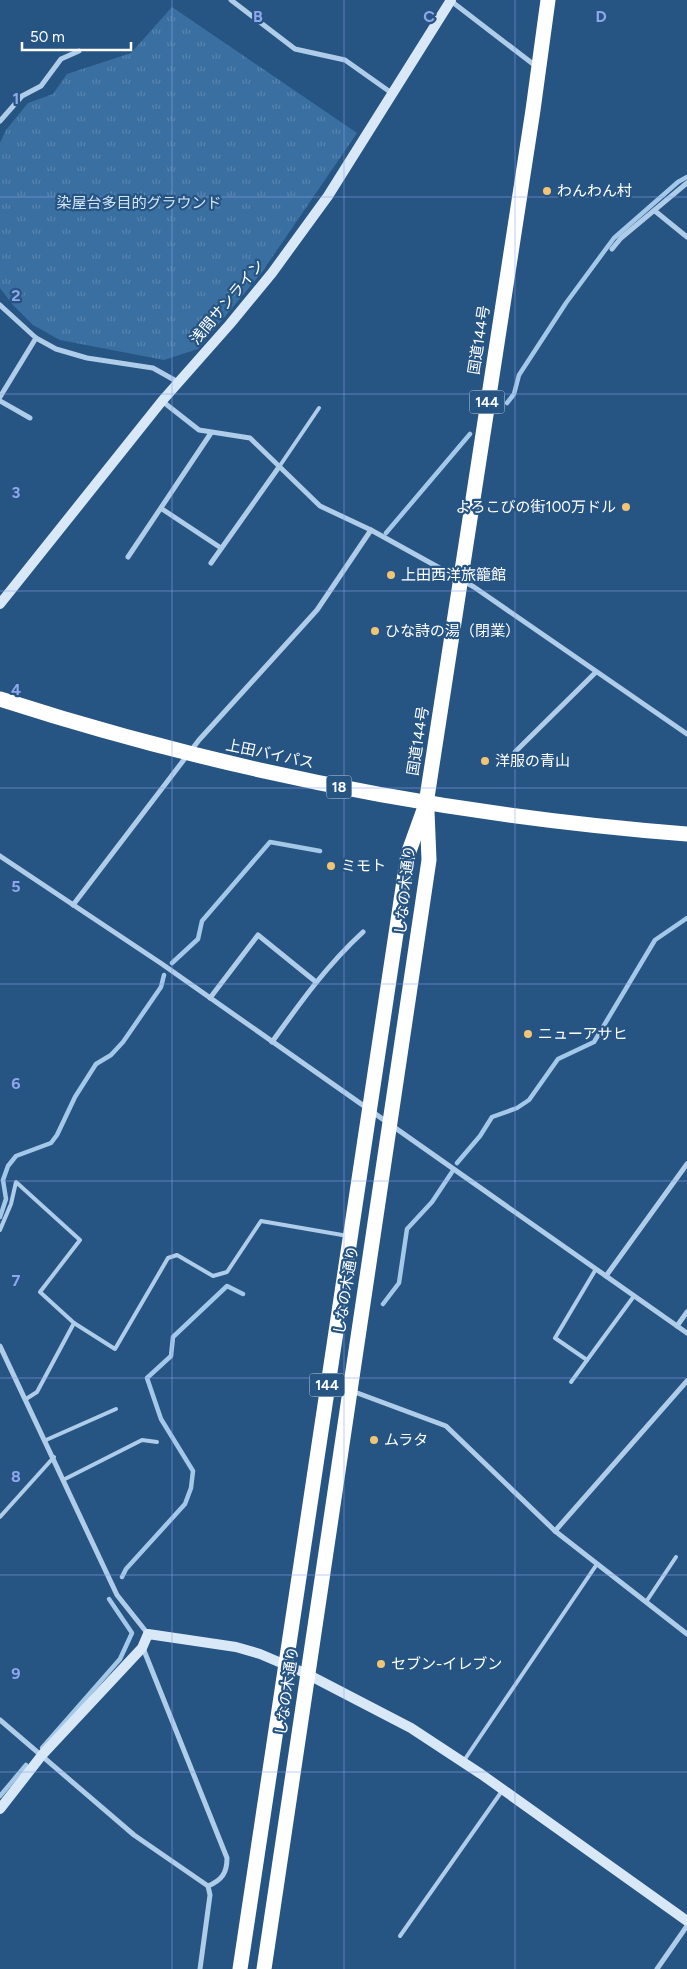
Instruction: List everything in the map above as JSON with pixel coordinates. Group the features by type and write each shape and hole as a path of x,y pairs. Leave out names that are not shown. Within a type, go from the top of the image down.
{"highway":[{"name":"国道144号","path":"426,804 533,110 537,67 548,0"},
{"name":"上田バイパス","path":"0,699 94,730 258,771 426,804 618,829 687,834"},
{"name":"しなの木通り","path":"240,1969 408,854 426,804"},
{"name":"しなの木通り","path":"264,1969 429,860 426,804"}],"street":[{"path":"232,0 295,49 345,60 393,95"},
{"path":"451,0 537,67"},
{"name":"浅間サンライン","path":"0,604 162,401 272,273 328,196 451,0"},
{"path":"0,121 22,96 41,86 62,59 79,50"},
{"path":"612,249 621,238 687,183"},
{"path":"655,211 687,237"},
{"path":"0,304 36,338 56,349 87,358 153,368 178,382"},
{"path":"30,418 0,399 36,338"},
{"path":"162,401 199,430 250,438 320,506 371,530 474,587 687,734"},
{"path":"128,556 162,509 210,432"},
{"path":"211,564 279,467"},
{"path":"162,509 221,548"},
{"path":"73,904 190,753 239,694 317,610 371,530"},
{"path":"515,752 596,672"},
{"path":"0,856 210,998 687,1333"},
{"path":"272,1042 338,954 362,932"},
{"path":"210,998 258,934 316,982"},
{"path":"606,1276 687,1164"},
{"path":"678,1326 687,1312"},
{"path":"0,1346 54,1457 117,1595 148,1634 236,1647 260,1654 307,1674 411,1728 503,1789 687,1921"},
{"path":"555,1531 687,1381"},
{"path":"349,1390 446,1426 555,1531 687,1634"},
{"path":"0,1809 42,1755 142,1648 148,1634"},
{"path":"142,1648 227,1858 225,1875 218,1882 208,1886"},
{"path":"0,1720 134,1834 208,1886 210,1895 200,1969"},
{"path":"657,1969 687,1926"}],"lane":[{"path":"279,467 319,408"},
{"path":"0,1230 12,1204 16,1182 80,1240 40,1292 74,1323 115,1349 168,1258 178,1256 213,1276 227,1272 261,1221 350,1236"},
{"path":"587,1360 556,1338 596,1269"},
{"path":"571,1382 634,1296"},
{"path":"26,1399 37,1392 74,1323"},
{"path":"46,1440 116,1409"},
{"path":"63,1480 142,1440 157,1442"},
{"path":"0,1516 54,1457"},
{"path":"646,1602 676,1557"},
{"path":"463,1762 597,1564"},
{"path":"400,1936 503,1789"}],"green space":[{"name":"染屋台多目的グラウンド","path":"172,7 357,133 262,272 198,349 164,360 60,340 33,325 13,305 0,288 0,143 6,130 28,103 53,94 67,74 131,53"}],"waterway":[{"path":"507,403 514,394 519,375 566,303 614,238 678,182 687,177"},
{"path":"386,533 470,434"},
{"path":"172,963 198,939 202,921 270,842 320,851"},
{"path":"457,1163 480,1136 492,1117 517,1108 529,1100 558,1059 594,1042 655,940 687,918"},
{"path":"0,1217 6,1199 3,1180 8,1166 16,1156 51,1143 57,1135 75,1097 96,1064 111,1055 123,1042 161,987 164,975"},
{"path":"383,1304 399,1283 407,1229 432,1202 452,1172"},
{"path":"122,1577 126,1569 185,1504 191,1488 193,1471 161,1419 147,1378 171,1356 173,1337 227,1286 243,1294"},
{"path":"42,1748 120,1659 132,1633 109,1599"},
{"path":"0,1796 26,1765"}],"place":[{"name":"わんわん村","path":"547,191"},
{"name":"よろこびの街100万ドル","path":"626,507"},
{"name":"上田西洋旅籠館","path":"391,575"},
{"name":"ひな詩の湯（閉業）","path":"375,631"},
{"name":"洋服の青山","path":"485,761"},
{"name":"ミモト","path":"331,866"},
{"name":"ニューアサヒ","path":"528,1034"},
{"name":"ムラタ","path":"374,1440"},
{"name":"セブン-イレブン","path":"381,1664"}]}
